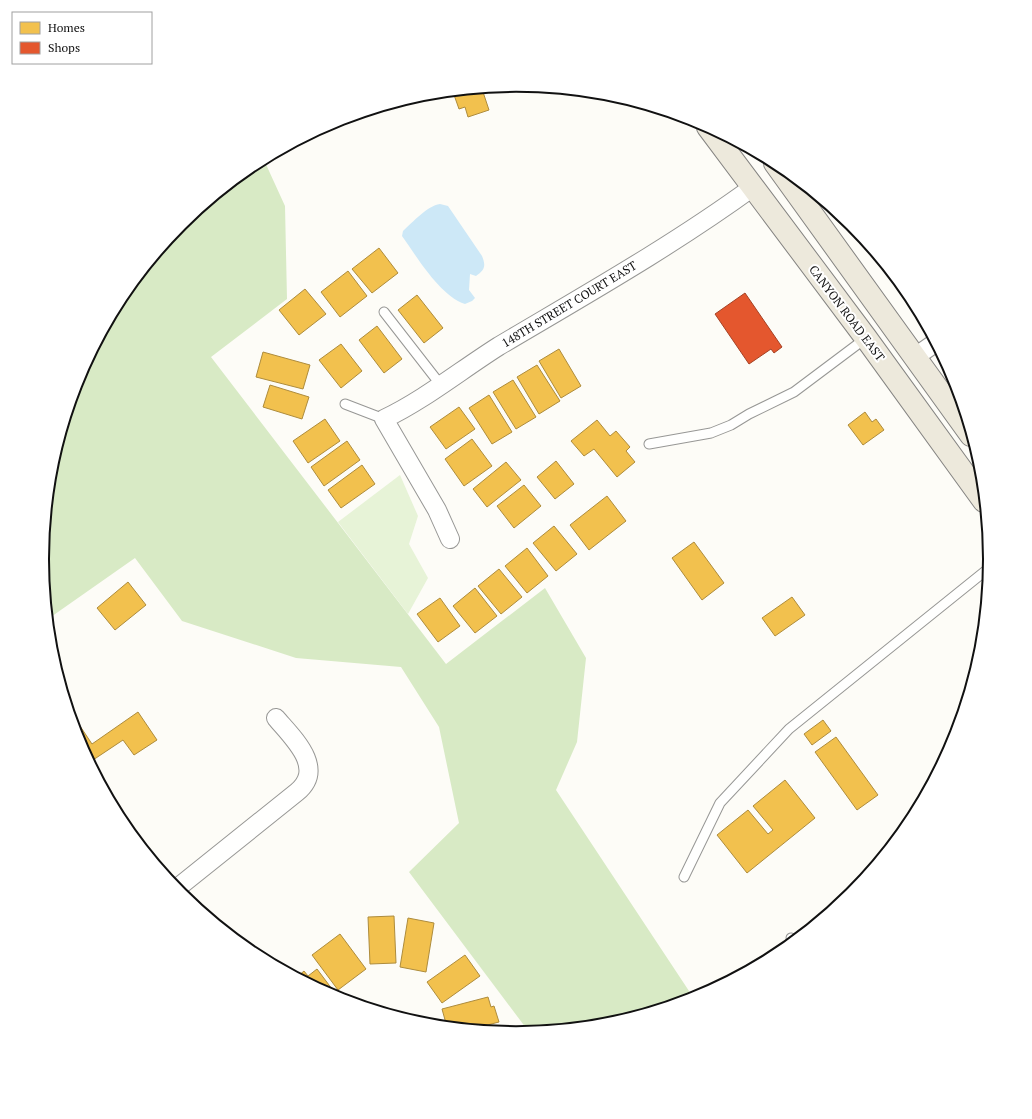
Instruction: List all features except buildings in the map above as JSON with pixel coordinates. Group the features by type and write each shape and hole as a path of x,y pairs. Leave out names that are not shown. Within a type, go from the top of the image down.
{"main road":[{"name":"CANYON ROAD EAST","path":"716,138 866,338 978,493"},
{"path":"787,180 962,423"}],"street":[{"name":"148TH STREET COURT EAST","path":"384,419 406,408 463,368 705,222 753,187"},
{"path":"915,358 931,346"},
{"path":"384,419 437,510 450,539"},
{"path":"181,885 304,784 308,767 306,754 276,718"}],"lane":[{"path":"384,312 440,384"},
{"path":"649,444 711,433 794,392 866,338"},
{"path":"345,404 384,419"},
{"path":"684,877 720,803 789,729 983,573"}],"green space":[{"path":"266,165 285,206 287,299 211,357 446,664 545,588 586,658 577,742 556,790 690,993 637,1011 607,1018 547,1026 524,1026 409,872 459,823 439,727 401,667 296,658 182,621 135,558 53,616 49,560 53,499 58,468 74,409 97,353 128,300 146,275 186,229 208,208"},
{"path":"400,475 418,516 409,544 428,578 408,614 338,522"}],"water":[{"path":"440,204 448,206 482,256 484,262 484,268 479,274 476,276 470,274 469,290 475,298 465,304 456,300 438,285 402,236 403,231 420,215 435,205"}]}
